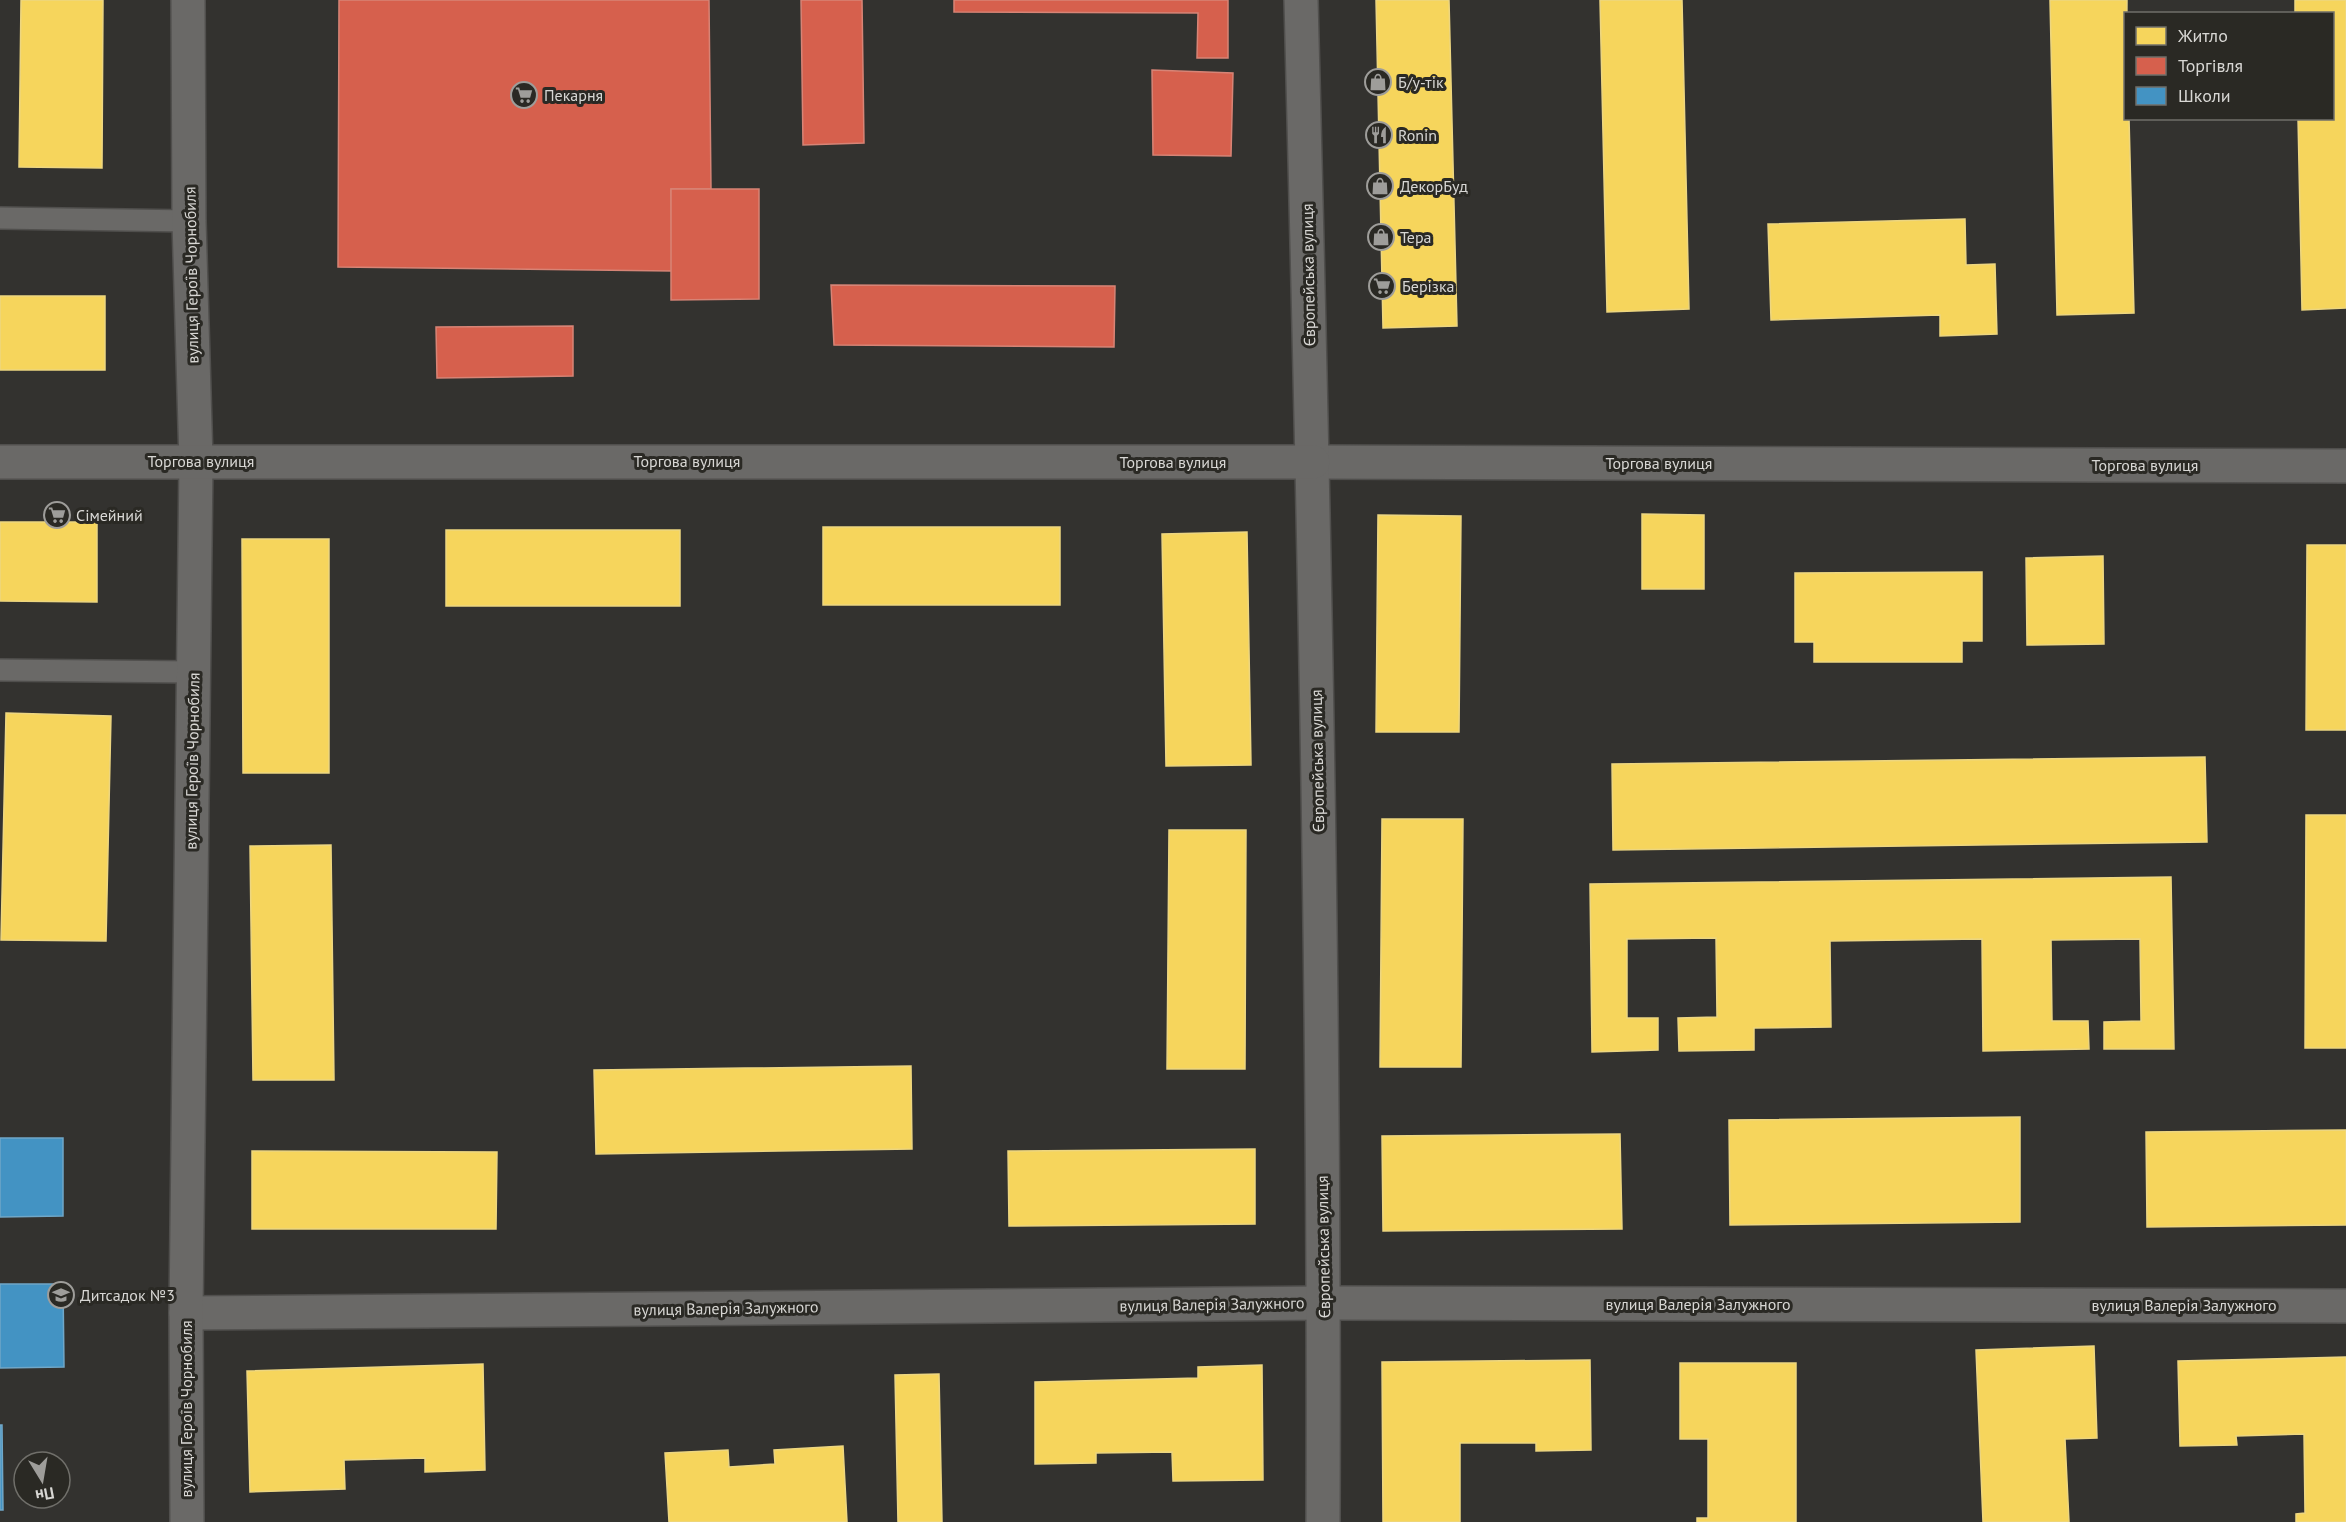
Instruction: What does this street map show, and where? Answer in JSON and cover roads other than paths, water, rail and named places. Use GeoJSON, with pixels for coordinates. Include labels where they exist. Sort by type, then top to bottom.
{"type":"FeatureCollection","features":[{"type":"Feature","properties":{"kind":"street","name":"вулиця Героїв Чорнобиля"},"geometry":{"type":"LineString","coordinates":[[187,1522],[186,1313],[196,461],[189,220],[188,0]]}},
{"type":"Feature","properties":{"kind":"street","name":"Європейська вулиця"},"geometry":{"type":"LineString","coordinates":[[1301,0],[1313,462],[1324,1303],[1323,1522]]}},
{"type":"Feature","properties":{"kind":"street","name":"Торгова вулиця"},"geometry":{"type":"LineString","coordinates":[[0,462],[1313,462],[2346,466]]}},
{"type":"Feature","properties":{"kind":"street","name":"вулиця Валерія Залужного"},"geometry":{"type":"LineString","coordinates":[[186,1313],[1324,1303],[2346,1306]]}},
{"type":"Feature","properties":{"kind":"lane"},"geometry":{"type":"LineString","coordinates":[[0,218],[189,220]]}},
{"type":"Feature","properties":{"kind":"lane"},"geometry":{"type":"LineString","coordinates":[[0,670],[193,672]]}},
{"type":"Feature","properties":{"kind":"place","name":"Б/у-тік"},"geometry":{"type":"Point","coordinates":[1378,82]}},
{"type":"Feature","properties":{"kind":"place","name":"Пекарня"},"geometry":{"type":"Point","coordinates":[524,95]}},
{"type":"Feature","properties":{"kind":"place","name":"Ronin"},"geometry":{"type":"Point","coordinates":[1379,135]}},
{"type":"Feature","properties":{"kind":"place","name":"ДекорБуд"},"geometry":{"type":"Point","coordinates":[1380,186]}},
{"type":"Feature","properties":{"kind":"place","name":"Тера"},"geometry":{"type":"Point","coordinates":[1381,237]}},
{"type":"Feature","properties":{"kind":"place","name":"Берізка"},"geometry":{"type":"Point","coordinates":[1382,286]}},
{"type":"Feature","properties":{"kind":"place","name":"Сімейний"},"geometry":{"type":"Point","coordinates":[57,515]}},
{"type":"Feature","properties":{"kind":"place","name":"Дитсадок №3"},"geometry":{"type":"Point","coordinates":[61,1295]}}]}
